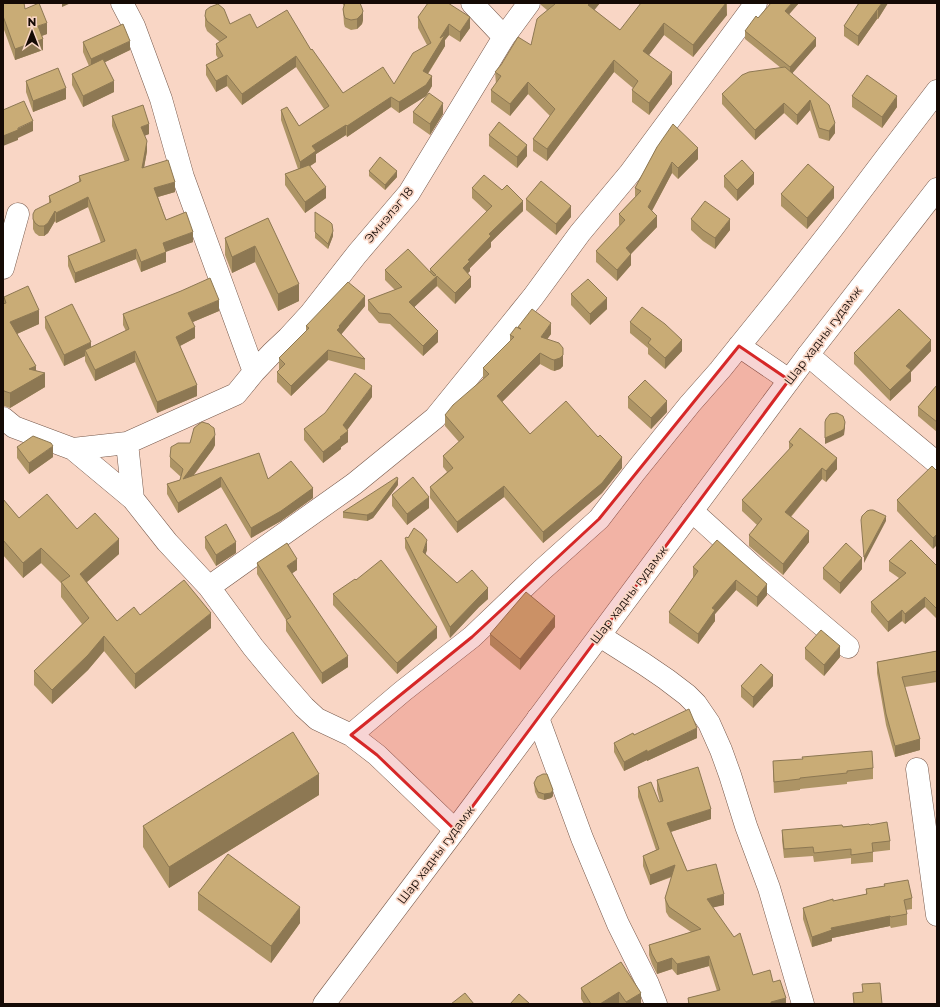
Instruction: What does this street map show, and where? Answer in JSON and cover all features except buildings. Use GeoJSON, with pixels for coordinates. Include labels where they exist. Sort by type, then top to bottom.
{"type":"FeatureCollection","features":[{"type":"Feature","properties":{"kind":"street"},"geometry":{"type":"LineString","coordinates":[[122,3],[134,26],[161,99],[183,177],[254,372]]}},
{"type":"Feature","properties":{"kind":"street"},"geometry":{"type":"LineString","coordinates":[[472,3],[504,37]]}},
{"type":"Feature","properties":{"kind":"street","name":"Эмнэлэг 18"},"geometry":{"type":"LineString","coordinates":[[73,449],[127,443],[236,394],[272,352],[288,338],[310,314],[357,254],[409,193],[504,37],[529,3]]}},
{"type":"Feature","properties":{"kind":"street"},"geometry":{"type":"LineString","coordinates":[[209,588],[354,484],[435,418],[534,297],[580,233],[630,173],[756,3]]}},
{"type":"Feature","properties":{"kind":"street"},"geometry":{"type":"LineString","coordinates":[[351,735],[403,691],[472,637],[542,570],[599,520],[635,472],[739,346],[832,229],[937,91]]}},
{"type":"Feature","properties":{"kind":"street","name":"Шар хадны гудамж"},"geometry":{"type":"LineString","coordinates":[[324,1004],[600,636],[808,355],[937,189]]}},
{"type":"Feature","properties":{"kind":"street"},"geometry":{"type":"LineString","coordinates":[[3,268],[18,214]]}},
{"type":"Feature","properties":{"kind":"street"},"geometry":{"type":"LineString","coordinates":[[739,346],[790,380]]}},
{"type":"Feature","properties":{"kind":"street"},"geometry":{"type":"LineString","coordinates":[[808,355],[937,463]]}},
{"type":"Feature","properties":{"kind":"street"},"geometry":{"type":"LineString","coordinates":[[3,418],[14,427],[73,449],[132,499],[167,542],[209,588],[253,647],[304,708],[317,719],[351,735],[377,755],[455,830]]}},
{"type":"Feature","properties":{"kind":"street"},"geometry":{"type":"LineString","coordinates":[[127,443],[132,499]]}},
{"type":"Feature","properties":{"kind":"street"},"geometry":{"type":"LineString","coordinates":[[692,511],[757,570],[848,647]]}},
{"type":"Feature","properties":{"kind":"street"},"geometry":{"type":"LineString","coordinates":[[600,636],[655,671],[687,695],[696,704],[709,723],[719,745],[746,826],[769,888],[802,1004]]}},
{"type":"Feature","properties":{"kind":"street"},"geometry":{"type":"LineString","coordinates":[[538,718],[582,838],[618,924],[648,984],[656,1004]]}},
{"type":"Feature","properties":{"kind":"street"},"geometry":{"type":"LineString","coordinates":[[917,769],[930,817],[937,915]]}},
{"type":"Feature","properties":{"kind":"highlighted area"},"geometry":{"type":"Polygon","coordinates":[[[739,346],[789,380],[455,830],[377,755],[351,735],[472,637],[599,519],[739,346]]]}}]}
